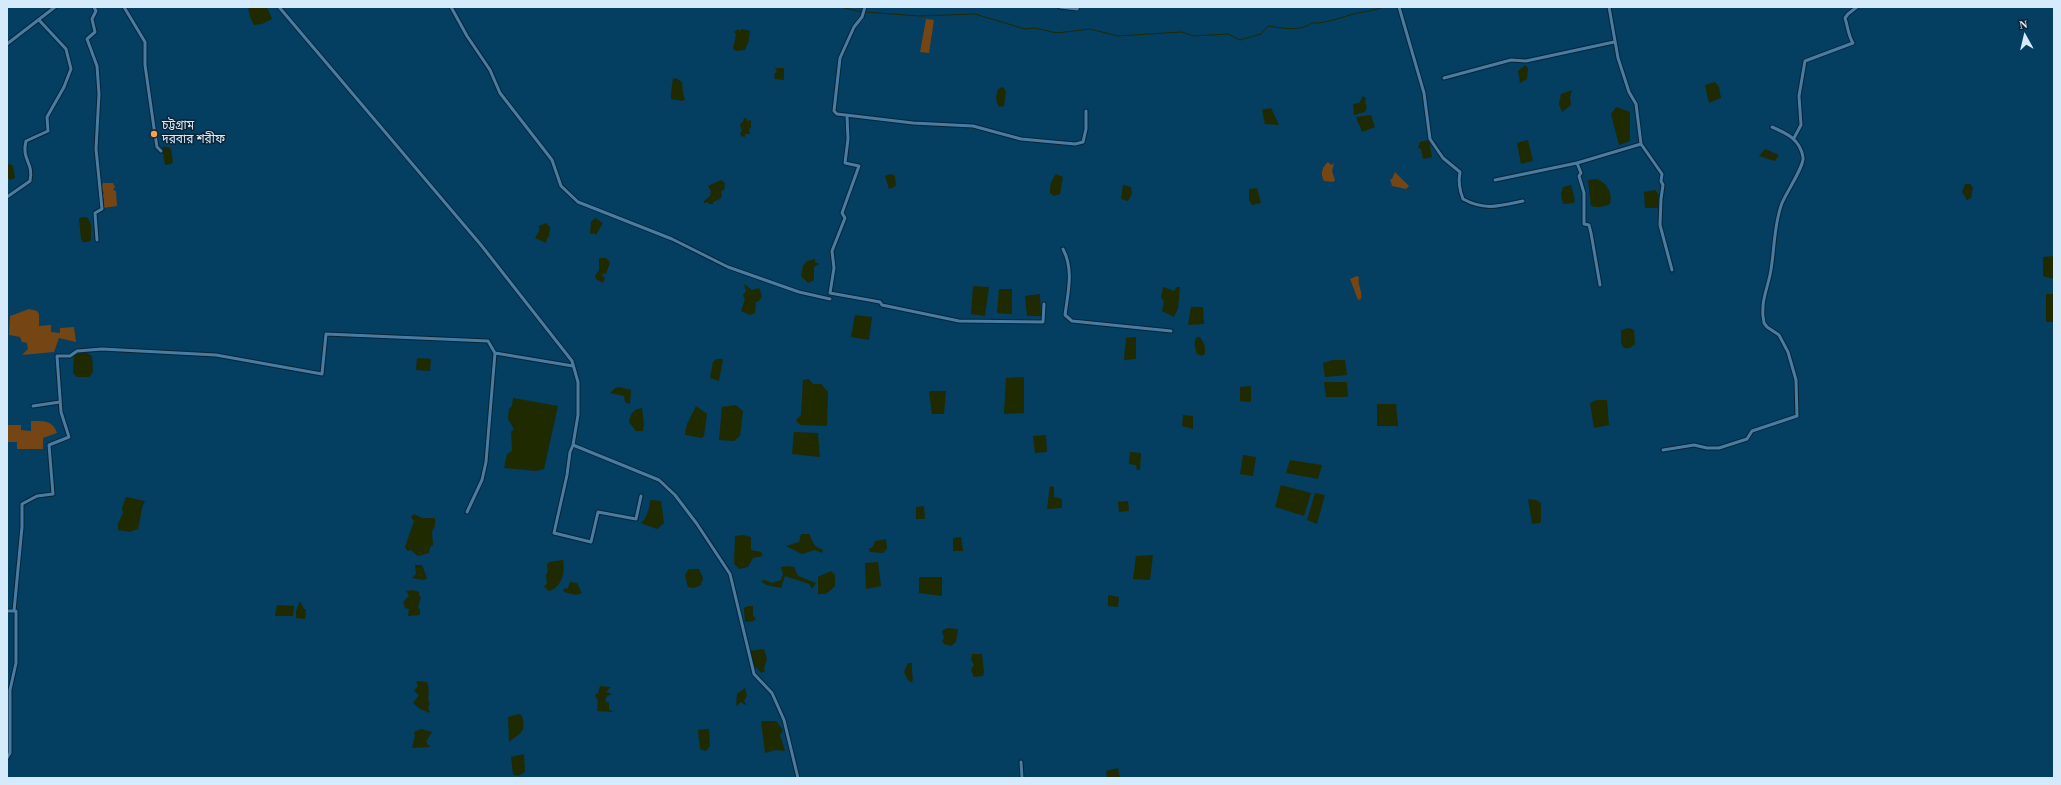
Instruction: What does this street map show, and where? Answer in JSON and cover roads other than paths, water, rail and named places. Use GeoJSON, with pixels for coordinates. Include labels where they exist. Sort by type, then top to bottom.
{"type":"FeatureCollection","features":[{"type":"Feature","properties":{"kind":"street"},"geometry":{"type":"LineString","coordinates":[[7,44],[55,7]]}},
{"type":"Feature","properties":{"kind":"street"},"geometry":{"type":"LineString","coordinates":[[94,7],[96,11],[92,19],[95,32],[87,39],[98,66],[99,86],[96,149],[102,208],[95,213],[97,240]]}},
{"type":"Feature","properties":{"kind":"street"},"geometry":{"type":"LineString","coordinates":[[124,7],[145,42],[145,65],[154,128],[157,147],[161,150]]}},
{"type":"Feature","properties":{"kind":"street"},"geometry":{"type":"LineString","coordinates":[[279,7],[481,245],[572,361],[578,382],[578,415],[554,533],[591,542],[598,512],[636,519],[641,496]]}},
{"type":"Feature","properties":{"kind":"street"},"geometry":{"type":"LineString","coordinates":[[451,7],[467,36],[490,70],[500,93],[552,160],[561,186],[578,202],[672,239],[728,267],[799,292],[830,299]]}},
{"type":"Feature","properties":{"kind":"street"},"geometry":{"type":"LineString","coordinates":[[865,7],[862,17],[854,27],[840,58],[834,110],[837,114],[913,123],[973,126],[1021,139],[1075,144],[1083,142],[1086,128],[1086,111]]}},
{"type":"Feature","properties":{"kind":"street"},"geometry":{"type":"LineString","coordinates":[[1060,7],[1077,9],[1078,7]]}},
{"type":"Feature","properties":{"kind":"street"},"geometry":{"type":"LineString","coordinates":[[1400,7],[1424,93],[1430,139],[1443,158],[1460,172],[1458,181],[1463,199],[1494,208],[1523,202]]}},
{"type":"Feature","properties":{"kind":"street"},"geometry":{"type":"LineString","coordinates":[[1609,7],[1614,42],[1629,92],[1636,104],[1641,144],[1662,174],[1661,180],[1663,185],[1660,199],[1660,225],[1672,270]]}},
{"type":"Feature","properties":{"kind":"street"},"geometry":{"type":"LineString","coordinates":[[1794,138],[1801,125],[1798,96],[1805,61],[1853,43],[1848,34],[1848,27],[1845,18],[1857,7]]}},
{"type":"Feature","properties":{"kind":"street"},"geometry":{"type":"LineString","coordinates":[[7,197],[30,181],[32,172],[24,154],[26,141],[48,131],[47,117],[64,87],[71,69],[66,49],[39,20]]}},
{"type":"Feature","properties":{"kind":"street"},"geometry":{"type":"LineString","coordinates":[[1444,78],[1511,60],[1526,61],[1614,42]]}},
{"type":"Feature","properties":{"kind":"street"},"geometry":{"type":"LineString","coordinates":[[847,116],[848,139],[845,163],[859,166],[842,213],[846,218],[832,251],[834,268],[830,293],[880,302],[882,306],[959,321],[1043,322],[1044,304]]}},
{"type":"Feature","properties":{"kind":"street"},"geometry":{"type":"LineString","coordinates":[[1663,450],[1694,445],[1707,448],[1719,448],[1747,439],[1752,431],[1797,416],[1796,380],[1788,352],[1779,335],[1767,327],[1764,323],[1762,308],[1770,275],[1778,215],[1791,184],[1803,162],[1803,156],[1794,138],[1772,127]]}},
{"type":"Feature","properties":{"kind":"street"},"geometry":{"type":"LineString","coordinates":[[1495,180],[1577,163],[1641,144]]}},
{"type":"Feature","properties":{"kind":"street"},"geometry":{"type":"LineString","coordinates":[[1577,163],[1581,172],[1579,176],[1584,193],[1584,224],[1589,225],[1600,285]]}},
{"type":"Feature","properties":{"kind":"street"},"geometry":{"type":"LineString","coordinates":[[1063,249],[1069,259],[1070,273],[1065,315],[1072,321],[1171,331]]}},
{"type":"Feature","properties":{"kind":"street"},"geometry":{"type":"LineString","coordinates":[[7,758],[10,752],[10,690],[16,663],[16,611],[14,611],[22,504],[37,496],[53,494],[49,445],[69,437],[60,412],[57,356],[70,356],[77,351],[132,349],[216,354],[322,374],[326,334],[488,341],[495,353],[486,462],[482,480],[467,512]]}},
{"type":"Feature","properties":{"kind":"street"},"geometry":{"type":"LineString","coordinates":[[495,353],[573,366]]}},
{"type":"Feature","properties":{"kind":"street"},"geometry":{"type":"LineString","coordinates":[[33,406],[60,402]]}},
{"type":"Feature","properties":{"kind":"street"},"geometry":{"type":"LineString","coordinates":[[573,445],[658,480],[675,495],[697,524],[730,574],[754,674],[772,693],[784,720],[798,778]]}},
{"type":"Feature","properties":{"kind":"street"},"geometry":{"type":"LineString","coordinates":[[7,611],[14,611]]}},
{"type":"Feature","properties":{"kind":"street"},"geometry":{"type":"LineString","coordinates":[[1021,762],[1022,778]]}},
{"type":"Feature","properties":{"kind":"waterway"},"geometry":{"type":"LineString","coordinates":[[841,7],[861,12]]}},
{"type":"Feature","properties":{"kind":"waterway"},"geometry":{"type":"LineString","coordinates":[[865,12],[920,16],[975,14],[1025,29],[1035,28],[1057,33],[1090,29],[1118,36],[1181,32],[1194,36],[1228,34],[1240,40],[1261,34],[1268,26],[1291,29],[1302,28],[1312,23],[1329,21],[1383,7]]}},
{"type":"Feature","properties":{"kind":"place","name":"চট্টগ্রাম দরবার শরীফ"},"geometry":{"type":"Point","coordinates":[154,134]}}]}
